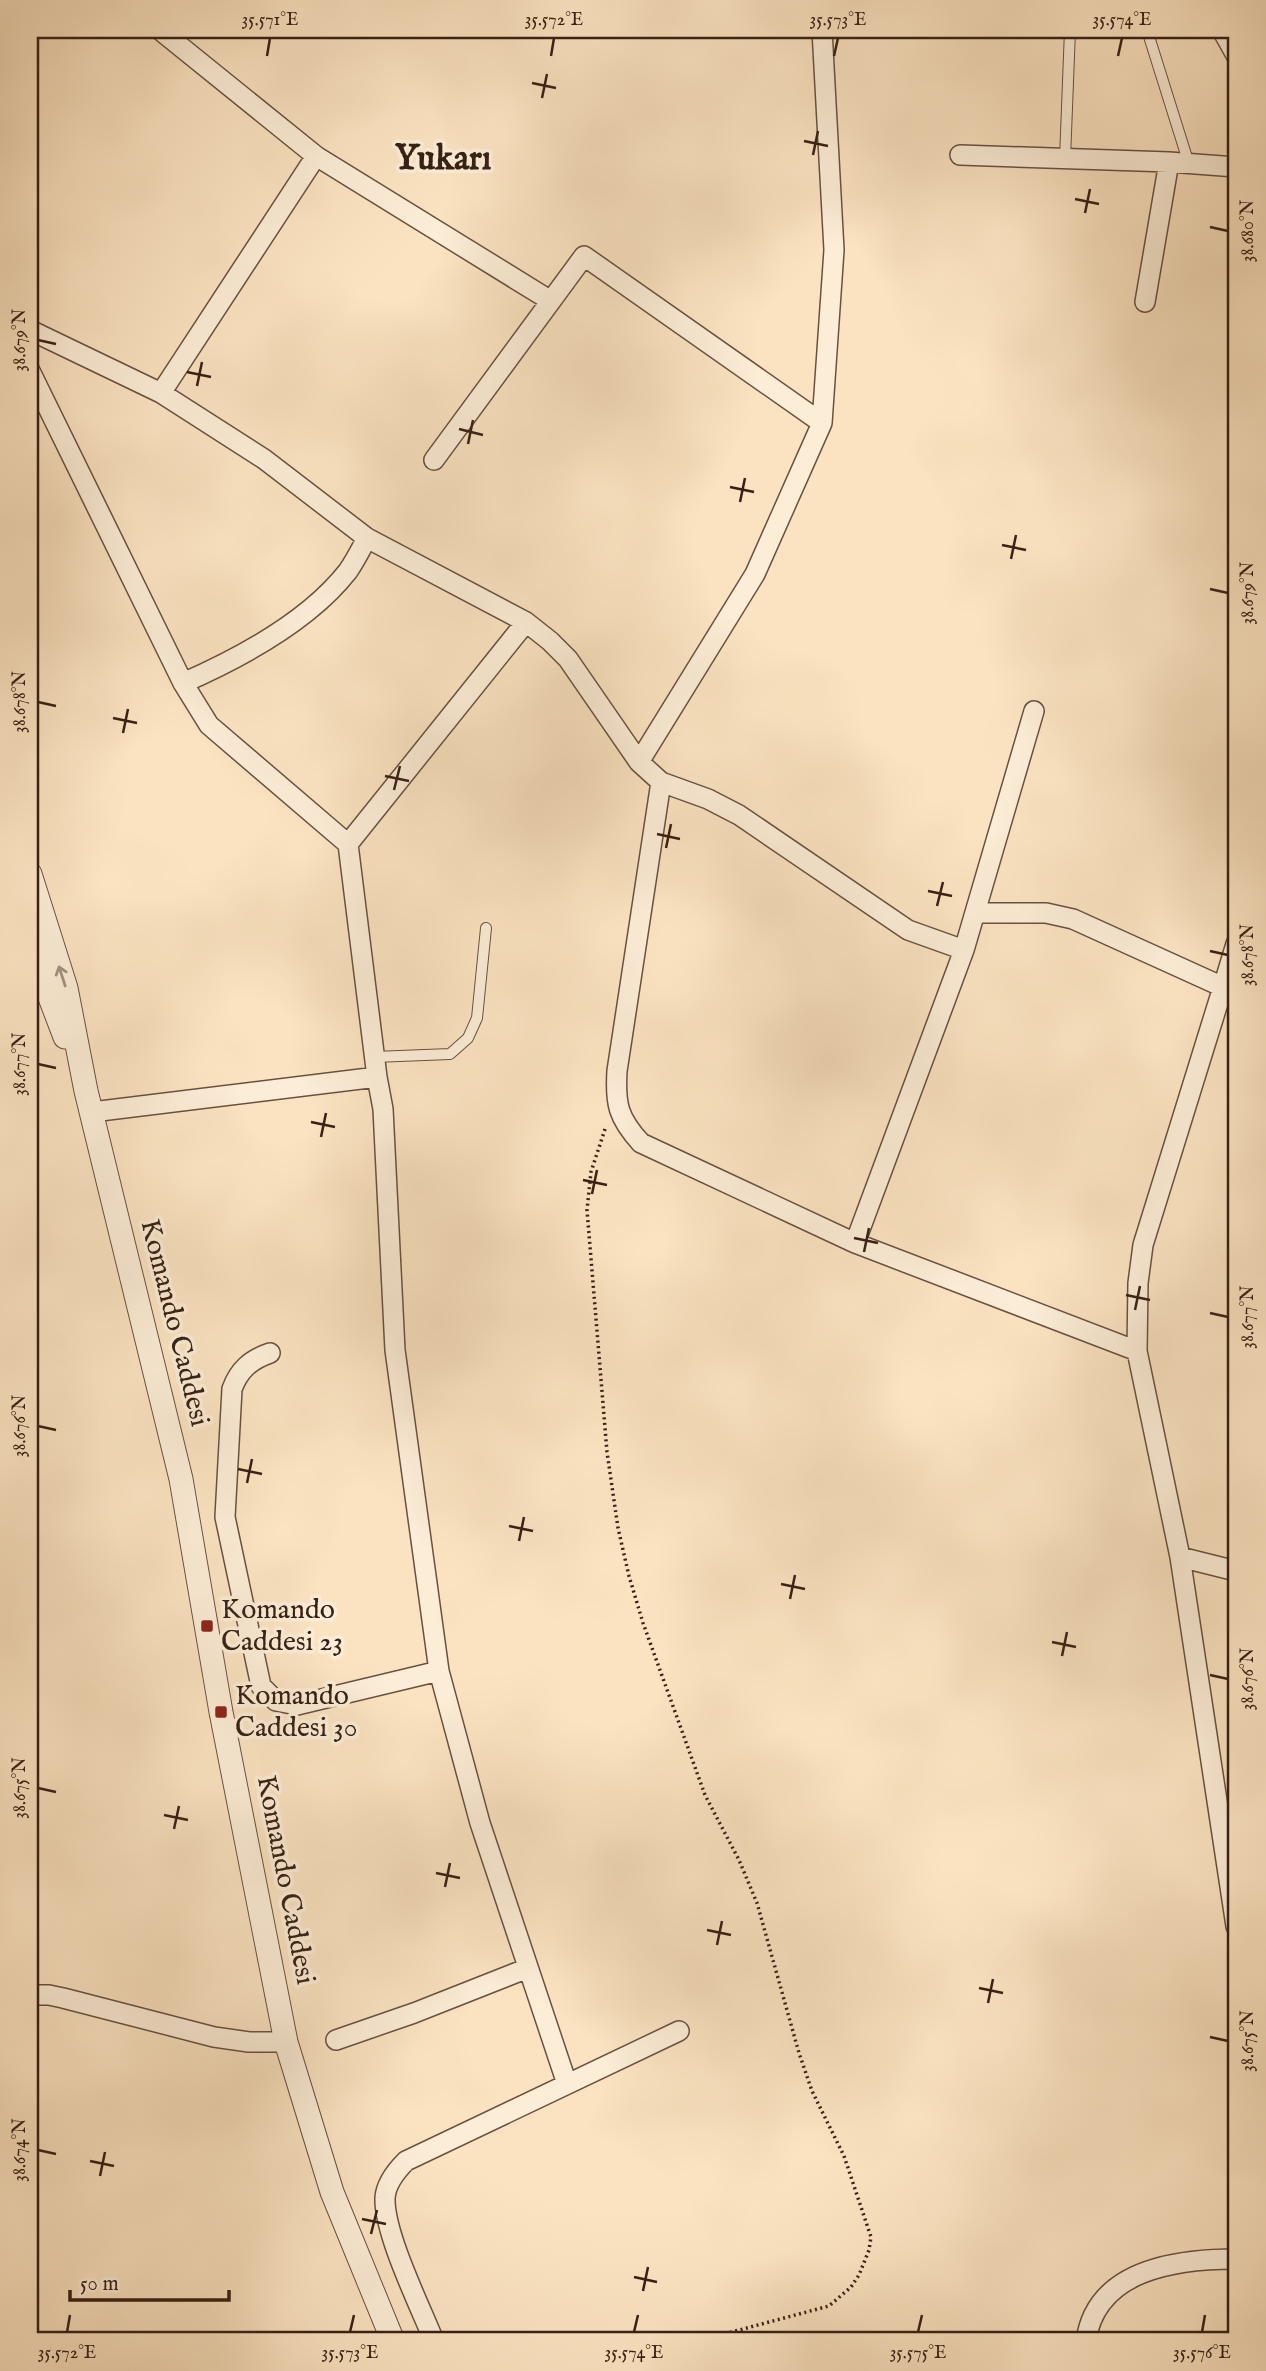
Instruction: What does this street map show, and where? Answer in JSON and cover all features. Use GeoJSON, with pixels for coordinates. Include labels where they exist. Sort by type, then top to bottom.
{"type":"FeatureCollection","features":[{"type":"Feature","properties":{"kind":"street"},"geometry":{"type":"LineString","coordinates":[[639,762],[755,574],[822,423],[834,250],[822,30]]}},
{"type":"Feature","properties":{"kind":"street"},"geometry":{"type":"LineString","coordinates":[[1222,30],[1236,55]]}},
{"type":"Feature","properties":{"kind":"street"},"geometry":{"type":"LineString","coordinates":[[171,33],[316,156],[551,301]]}},
{"type":"Feature","properties":{"kind":"street"},"geometry":{"type":"LineString","coordinates":[[960,155],[1236,167]]}},
{"type":"Feature","properties":{"kind":"street"},"geometry":{"type":"LineString","coordinates":[[161,393],[316,156]]}},
{"type":"Feature","properties":{"kind":"street"},"geometry":{"type":"LineString","coordinates":[[1145,303],[1179,163]]}},
{"type":"Feature","properties":{"kind":"street"},"geometry":{"type":"LineString","coordinates":[[434,460],[584,256],[822,423]]}},
{"type":"Feature","properties":{"kind":"street"},"geometry":{"type":"LineString","coordinates":[[567,2084],[480,1823],[439,1671],[396,1350],[383,1109],[374,1057],[348,844],[209,725],[183,683],[30,370],[36,333],[161,393],[264,459],[368,538],[526,622],[568,659],[639,762],[661,782],[708,799],[739,815],[908,930],[964,950]]}},
{"type":"Feature","properties":{"kind":"street"},"geometry":{"type":"LineString","coordinates":[[183,683],[245,653],[300,615],[347,571],[368,538]]}},
{"type":"Feature","properties":{"kind":"street"},"geometry":{"type":"LineString","coordinates":[[348,844],[526,622]]}},
{"type":"Feature","properties":{"kind":"street"},"geometry":{"type":"LineString","coordinates":[[855,1243],[964,950],[1034,711]]}},
{"type":"Feature","properties":{"kind":"street"},"geometry":{"type":"LineString","coordinates":[[661,782],[617,1071],[615,1094],[618,1111],[626,1127],[641,1143],[650,1148],[855,1243],[1137,1351]]}},
{"type":"Feature","properties":{"kind":"street"},"geometry":{"type":"LineString","coordinates":[[30,874],[66,988],[89,1102]]}},
{"type":"Feature","properties":{"kind":"street"},"geometry":{"type":"LineString","coordinates":[[975,913],[1032,913],[1073,919],[1229,993]]}},
{"type":"Feature","properties":{"kind":"street"},"geometry":{"type":"LineString","coordinates":[[1236,944],[1229,993],[1143,1245],[1138,1283],[1137,1351],[1181,1557],[1236,1926]]}},
{"type":"Feature","properties":{"kind":"street"},"geometry":{"type":"LineString","coordinates":[[30,945],[89,1102]]}},
{"type":"Feature","properties":{"kind":"street"},"geometry":{"type":"LineString","coordinates":[[89,1102],[377,1077]]}},
{"type":"Feature","properties":{"kind":"street","name":"Komando Caddesi"},"geometry":{"type":"LineString","coordinates":[[89,1102],[181,1479],[224,1725],[286,2042],[332,2192],[393,2341]]}},
{"type":"Feature","properties":{"kind":"street"},"geometry":{"type":"LineString","coordinates":[[270,1353],[257,1357],[246,1366],[237,1376],[232,1389],[225,1517],[261,1686],[276,1701],[298,1705],[439,1671]]}},
{"type":"Feature","properties":{"kind":"street"},"geometry":{"type":"LineString","coordinates":[[1181,1557],[1236,1571]]}},
{"type":"Feature","properties":{"kind":"street"},"geometry":{"type":"LineString","coordinates":[[336,2040],[414,2013],[528,1968]]}},
{"type":"Feature","properties":{"kind":"street"},"geometry":{"type":"LineString","coordinates":[[30,1996],[49,1995],[63,1998],[232,2040],[286,2042]]}},
{"type":"Feature","properties":{"kind":"street"},"geometry":{"type":"LineString","coordinates":[[434,2341],[390,2228],[385,2196],[393,2176],[406,2161],[679,2031]]}},
{"type":"Feature","properties":{"kind":"street"},"geometry":{"type":"LineString","coordinates":[[1086,2341],[1099,2306],[1108,2294],[1134,2275],[1149,2269],[1200,2261],[1236,2259]]}},
{"type":"Feature","properties":{"kind":"lane"},"geometry":{"type":"LineString","coordinates":[[1065,159],[1070,30]]}},
{"type":"Feature","properties":{"kind":"lane"},"geometry":{"type":"LineString","coordinates":[[1147,30],[1179,163]]}},
{"type":"Feature","properties":{"kind":"lane"},"geometry":{"type":"LineString","coordinates":[[374,1057],[450,1054],[468,1038],[477,1018],[486,928]]}},
{"type":"Feature","properties":{"kind":"path"},"geometry":{"type":"LineString","coordinates":[[618,1111],[608,1121],[595,1157],[587,1210],[607,1452],[626,1564],[643,1623],[705,1795],[739,1860],[757,1903],[799,2053],[812,2091],[844,2156],[871,2237],[859,2275],[829,2306],[698,2341]]}},
{"type":"Feature","properties":{"kind":"place","name":"Komando Caddesi 23"},"geometry":{"type":"Point","coordinates":[207,1626]}},
{"type":"Feature","properties":{"kind":"place","name":"Komando Caddesi 30"},"geometry":{"type":"Point","coordinates":[221,1712]}},
{"type":"Feature","properties":{"kind":"district","name":"Yukarı"},"geometry":{"type":"Point","coordinates":[443,159]}}]}
